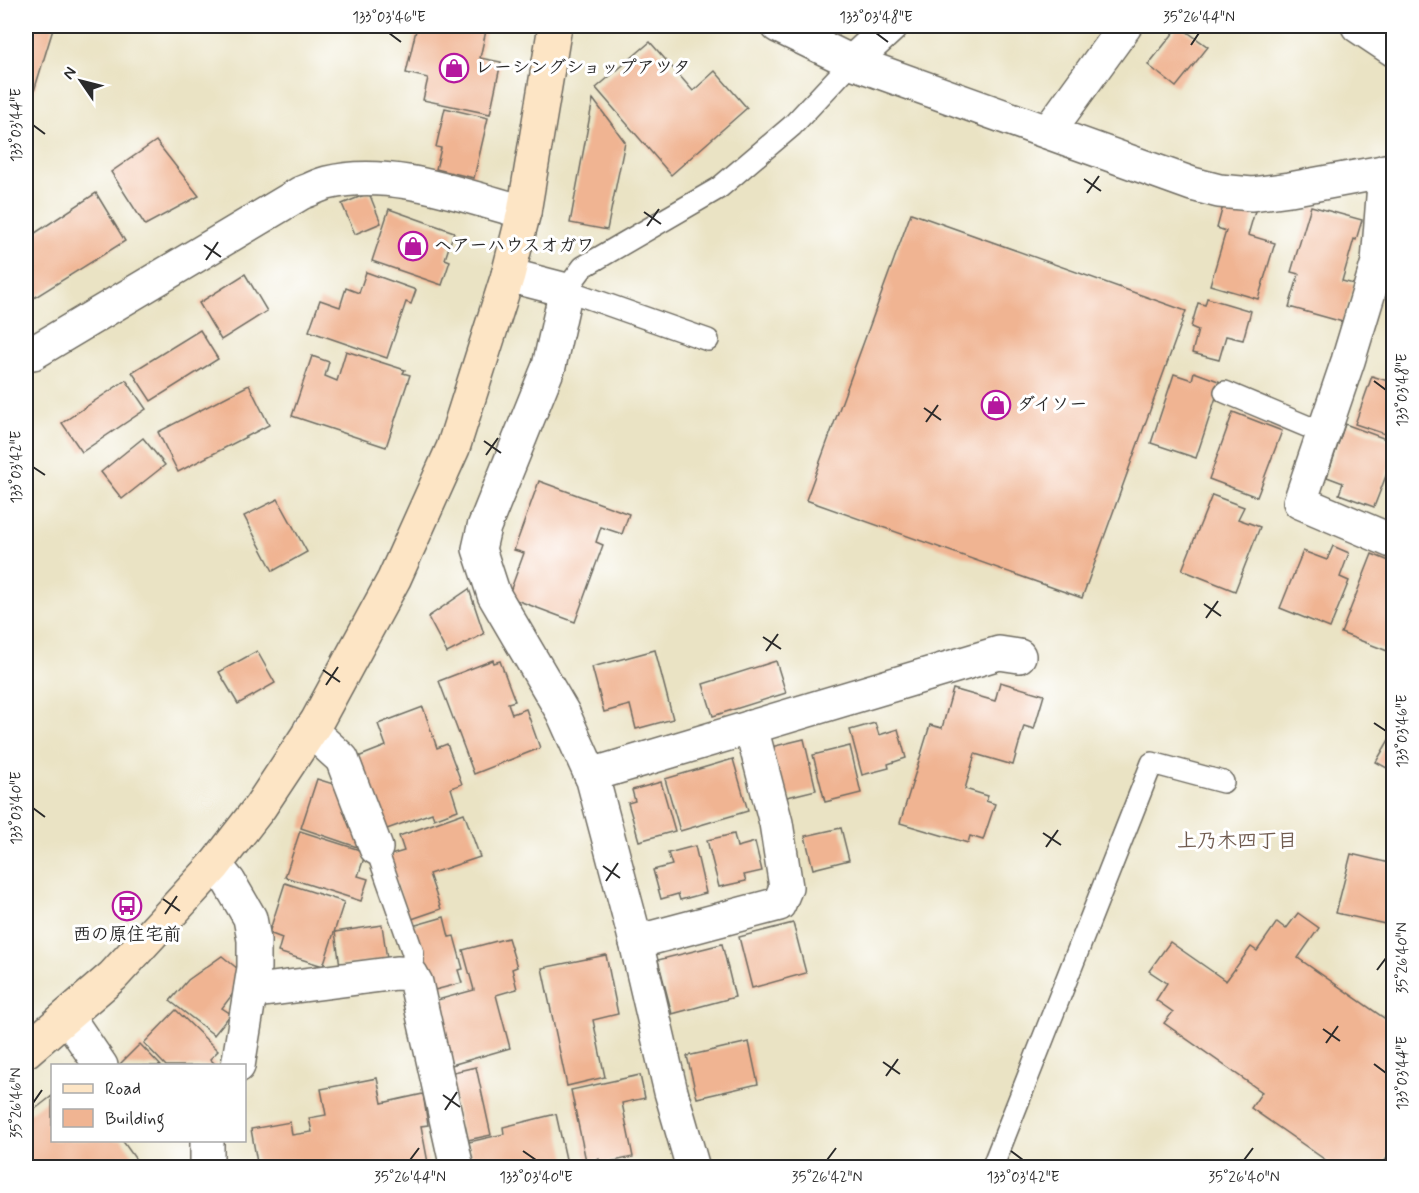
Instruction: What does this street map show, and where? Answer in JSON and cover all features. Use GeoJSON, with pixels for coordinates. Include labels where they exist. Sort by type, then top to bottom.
{"type":"FeatureCollection","features":[{"type":"Feature","properties":{"kind":"street"},"geometry":{"type":"LineString","coordinates":[[26,1051],[113,976],[215,865],[260,807],[310,730],[394,579],[453,448],[508,275],[524,212],[555,26]]}},
{"type":"Feature","properties":{"kind":"street"},"geometry":{"type":"LineString","coordinates":[[778,26],[852,62],[1192,184],[1219,191],[1252,194],[1389,171],[1378,262],[1300,502],[1394,542]]}},
{"type":"Feature","properties":{"kind":"street"},"geometry":{"type":"LineString","coordinates":[[852,62],[891,26]]}},
{"type":"Feature","properties":{"kind":"street"},"geometry":{"type":"LineString","coordinates":[[1048,132],[1125,26]]}},
{"type":"Feature","properties":{"kind":"street"},"geometry":{"type":"LineString","coordinates":[[1358,26],[1394,50]]}},
{"type":"Feature","properties":{"kind":"street"},"geometry":{"type":"LineString","coordinates":[[26,354],[33,353],[301,193],[326,183],[372,178],[403,181],[524,212]]}},
{"type":"Feature","properties":{"kind":"street"},"geometry":{"type":"LineString","coordinates":[[508,275],[566,290],[549,366],[484,526],[479,549],[494,595],[563,713],[591,775],[636,942],[671,1092],[693,1167]]}},
{"type":"Feature","properties":{"kind":"street"},"geometry":{"type":"LineString","coordinates":[[591,775],[999,653],[1019,656]]}},
{"type":"Feature","properties":{"kind":"street"},"geometry":{"type":"LineString","coordinates":[[636,942],[779,904],[786,887],[776,823],[751,727]]}},
{"type":"Feature","properties":{"kind":"street"},"geometry":{"type":"LineString","coordinates":[[310,730],[342,759],[376,848]]}},
{"type":"Feature","properties":{"kind":"street"},"geometry":{"type":"LineString","coordinates":[[215,865],[229,882],[250,918],[254,959],[238,1064]]}},
{"type":"Feature","properties":{"kind":"street"},"geometry":{"type":"LineString","coordinates":[[251,989],[264,990],[397,973],[411,974],[416,983],[457,1167]]}},
{"type":"Feature","properties":{"kind":"street"},"geometry":{"type":"LineString","coordinates":[[67,1016],[100,1064]]}},
{"type":"Feature","properties":{"kind":"street"},"geometry":{"type":"LineString","coordinates":[[207,1142],[207,1167]]}},
{"type":"Feature","properties":{"kind":"lane"},"geometry":{"type":"LineString","coordinates":[[708,340],[566,290],[583,267],[719,188],[792,126],[852,62]]}},
{"type":"Feature","properties":{"kind":"lane"},"geometry":{"type":"LineString","coordinates":[[1225,392],[1323,433]]}},
{"type":"Feature","properties":{"kind":"lane"},"geometry":{"type":"LineString","coordinates":[[992,1167],[1152,764],[1223,782]]}},
{"type":"Feature","properties":{"kind":"lane"},"geometry":{"type":"LineString","coordinates":[[376,848],[413,952],[411,974]]}},
{"type":"Feature","properties":{"kind":"building"},"geometry":{"type":"Polygon","coordinates":[[[26,26],[54,26],[26,117],[26,26]]]}},
{"type":"Feature","properties":{"kind":"building","name":"レーシングショップアツタ"},"geometry":{"type":"Polygon","coordinates":[[[417,26],[487,26],[480,58],[501,62],[490,114],[423,100],[428,78],[406,73],[417,26]]]}},
{"type":"Feature","properties":{"kind":"building"},"geometry":{"type":"Polygon","coordinates":[[[1179,26],[1208,47],[1176,87],[1148,65],[1179,26]]]}},
{"type":"Feature","properties":{"kind":"building"},"geometry":{"type":"Polygon","coordinates":[[[650,42],[693,91],[715,71],[747,108],[671,175],[596,88],[650,42]]]}},
{"type":"Feature","properties":{"kind":"building"},"geometry":{"type":"Polygon","coordinates":[[[593,99],[625,142],[607,230],[570,223],[593,99]]]}},
{"type":"Feature","properties":{"kind":"building"},"geometry":{"type":"Polygon","coordinates":[[[445,108],[488,118],[474,178],[436,169],[441,148],[436,147],[445,108]]]}},
{"type":"Feature","properties":{"kind":"building"},"geometry":{"type":"Polygon","coordinates":[[[156,141],[199,196],[145,225],[111,172],[156,141]]]}},
{"type":"Feature","properties":{"kind":"building"},"geometry":{"type":"Polygon","coordinates":[[[96,193],[125,241],[26,303],[26,239],[96,193]]]}},
{"type":"Feature","properties":{"kind":"building"},"geometry":{"type":"Polygon","coordinates":[[[369,193],[381,223],[355,234],[342,204],[369,193]]]}},
{"type":"Feature","properties":{"kind":"building"},"geometry":{"type":"Polygon","coordinates":[[[1224,202],[1255,211],[1248,235],[1275,243],[1258,299],[1210,285],[1226,231],[1217,228],[1224,202]]]}},
{"type":"Feature","properties":{"kind":"building"},"geometry":{"type":"Polygon","coordinates":[[[1311,206],[1362,220],[1342,281],[1354,284],[1343,322],[1289,307],[1299,274],[1291,272],[1311,206]]]}},
{"type":"Feature","properties":{"kind":"building","name":"ヘアーハウスオガワ"},"geometry":{"type":"Polygon","coordinates":[[[389,209],[454,232],[445,259],[450,261],[442,285],[372,261],[389,209]]]}},
{"type":"Feature","properties":{"kind":"building","name":"ダイソー"},"geometry":{"type":"Polygon","coordinates":[[[911,213],[1186,311],[1082,598],[806,500],[911,213]]]}},
{"type":"Feature","properties":{"kind":"building"},"geometry":{"type":"Polygon","coordinates":[[[366,272],[416,290],[411,304],[406,302],[387,358],[309,331],[320,300],[340,307],[346,288],[359,293],[366,272]]]}},
{"type":"Feature","properties":{"kind":"building"},"geometry":{"type":"Polygon","coordinates":[[[245,274],[267,311],[221,340],[199,303],[245,274]]]}},
{"type":"Feature","properties":{"kind":"building"},"geometry":{"type":"Polygon","coordinates":[[[1207,298],[1251,311],[1243,340],[1226,336],[1219,360],[1192,353],[1198,330],[1191,327],[1198,303],[1205,305],[1207,298]]]}},
{"type":"Feature","properties":{"kind":"building"},"geometry":{"type":"Polygon","coordinates":[[[200,330],[218,359],[151,401],[132,372],[200,330]]]}},
{"type":"Feature","properties":{"kind":"building"},"geometry":{"type":"Polygon","coordinates":[[[346,351],[405,370],[403,373],[410,375],[386,447],[292,416],[312,356],[329,362],[325,376],[337,381],[346,351]]]}},
{"type":"Feature","properties":{"kind":"building"},"geometry":{"type":"Polygon","coordinates":[[[1194,372],[1221,382],[1196,458],[1151,443],[1174,374],[1192,380],[1194,372]]]}},
{"type":"Feature","properties":{"kind":"building"},"geometry":{"type":"Polygon","coordinates":[[[1372,376],[1394,383],[1394,437],[1355,424],[1372,376]]]}},
{"type":"Feature","properties":{"kind":"building"},"geometry":{"type":"Polygon","coordinates":[[[126,380],[146,409],[82,452],[62,423],[126,380]]]}},
{"type":"Feature","properties":{"kind":"building"},"geometry":{"type":"Polygon","coordinates":[[[249,385],[269,425],[178,472],[158,432],[249,385]]]}},
{"type":"Feature","properties":{"kind":"building"},"geometry":{"type":"Polygon","coordinates":[[[1233,412],[1282,431],[1257,497],[1209,479],[1233,412]]]}},
{"type":"Feature","properties":{"kind":"building"},"geometry":{"type":"Polygon","coordinates":[[[1345,424],[1394,442],[1394,455],[1374,507],[1339,494],[1343,483],[1327,477],[1345,424]]]}},
{"type":"Feature","properties":{"kind":"building"},"geometry":{"type":"Polygon","coordinates":[[[143,438],[165,465],[122,499],[101,472],[143,438]]]}},
{"type":"Feature","properties":{"kind":"building"},"geometry":{"type":"Polygon","coordinates":[[[539,481],[629,514],[622,534],[601,527],[596,542],[603,545],[575,622],[508,597],[524,553],[514,550],[539,481]]]}},
{"type":"Feature","properties":{"kind":"building"},"geometry":{"type":"Polygon","coordinates":[[[1212,495],[1244,507],[1238,519],[1260,527],[1235,591],[1182,570],[1212,495]]]}},
{"type":"Feature","properties":{"kind":"building"},"geometry":{"type":"Polygon","coordinates":[[[278,499],[307,552],[273,571],[244,516],[278,499]]]}},
{"type":"Feature","properties":{"kind":"building"},"geometry":{"type":"Polygon","coordinates":[[[1333,546],[1349,553],[1340,577],[1349,581],[1330,628],[1280,608],[1303,551],[1327,560],[1333,546]]]}},
{"type":"Feature","properties":{"kind":"building"},"geometry":{"type":"Polygon","coordinates":[[[1372,554],[1394,563],[1394,643],[1390,652],[1341,633],[1372,554]]]}},
{"type":"Feature","properties":{"kind":"building"},"geometry":{"type":"Polygon","coordinates":[[[469,589],[484,634],[447,653],[428,617],[469,589]]]}},
{"type":"Feature","properties":{"kind":"building"},"geometry":{"type":"Polygon","coordinates":[[[655,650],[673,719],[636,729],[630,705],[604,712],[592,667],[655,650]]]}},
{"type":"Feature","properties":{"kind":"building"},"geometry":{"type":"Polygon","coordinates":[[[257,651],[275,683],[238,704],[219,672],[257,651]]]}},
{"type":"Feature","properties":{"kind":"building"},"geometry":{"type":"Polygon","coordinates":[[[493,660],[494,663],[500,661],[515,701],[508,703],[512,714],[526,709],[540,748],[474,774],[439,681],[493,660]]]}},
{"type":"Feature","properties":{"kind":"building"},"geometry":{"type":"Polygon","coordinates":[[[776,661],[786,693],[713,716],[703,684],[776,661]]]}},
{"type":"Feature","properties":{"kind":"building"},"geometry":{"type":"Polygon","coordinates":[[[1000,682],[1044,695],[1034,729],[1024,726],[1013,765],[975,754],[965,789],[988,796],[986,801],[995,804],[983,840],[970,836],[968,843],[900,823],[930,725],[942,728],[953,689],[995,701],[1000,682]]]}},
{"type":"Feature","properties":{"kind":"building"},"geometry":{"type":"Polygon","coordinates":[[[423,707],[437,748],[447,744],[462,784],[451,788],[458,810],[434,819],[432,813],[384,830],[358,757],[386,746],[378,724],[423,707]]]}},
{"type":"Feature","properties":{"kind":"building"},"geometry":{"type":"Polygon","coordinates":[[[875,723],[879,735],[898,729],[906,758],[888,764],[889,768],[862,775],[850,730],[875,723]]]}},
{"type":"Feature","properties":{"kind":"building"},"geometry":{"type":"Polygon","coordinates":[[[1394,731],[1394,772],[1376,762],[1394,731]]]}},
{"type":"Feature","properties":{"kind":"building"},"geometry":{"type":"Polygon","coordinates":[[[804,739],[816,790],[783,798],[771,747],[804,739]]]}},
{"type":"Feature","properties":{"kind":"building"},"geometry":{"type":"Polygon","coordinates":[[[850,746],[861,793],[825,802],[813,755],[850,746]]]}},
{"type":"Feature","properties":{"kind":"building"},"geometry":{"type":"Polygon","coordinates":[[[733,759],[748,811],[680,831],[665,779],[733,759]]]}},
{"type":"Feature","properties":{"kind":"building"},"geometry":{"type":"Polygon","coordinates":[[[317,779],[346,788],[369,851],[301,828],[317,779]]]}},
{"type":"Feature","properties":{"kind":"building"},"geometry":{"type":"Polygon","coordinates":[[[661,782],[675,831],[639,841],[628,803],[635,801],[632,790],[661,782]]]}},
{"type":"Feature","properties":{"kind":"building"},"geometry":{"type":"Polygon","coordinates":[[[464,813],[480,857],[429,874],[441,909],[409,920],[387,856],[404,851],[399,836],[464,813]]]}},
{"type":"Feature","properties":{"kind":"building"},"geometry":{"type":"Polygon","coordinates":[[[841,828],[849,860],[813,869],[805,836],[841,828]]]}},
{"type":"Feature","properties":{"kind":"building"},"geometry":{"type":"Polygon","coordinates":[[[300,831],[366,852],[358,876],[368,879],[361,901],[285,877],[300,831]]]}},
{"type":"Feature","properties":{"kind":"building"},"geometry":{"type":"Polygon","coordinates":[[[734,834],[737,847],[755,842],[762,871],[744,875],[746,881],[719,887],[707,840],[734,834]]]}},
{"type":"Feature","properties":{"kind":"building"},"geometry":{"type":"Polygon","coordinates":[[[695,846],[706,893],[680,900],[678,894],[661,899],[653,870],[672,865],[668,853],[695,846]]]}},
{"type":"Feature","properties":{"kind":"building"},"geometry":{"type":"Polygon","coordinates":[[[1351,854],[1394,864],[1394,926],[1336,913],[1351,854]]]}},
{"type":"Feature","properties":{"kind":"building"},"geometry":{"type":"Polygon","coordinates":[[[285,883],[344,902],[323,966],[278,952],[282,938],[269,933],[285,883]]]}},
{"type":"Feature","properties":{"kind":"building"},"geometry":{"type":"Polygon","coordinates":[[[1298,913],[1319,928],[1298,958],[1394,1025],[1394,1148],[1380,1168],[1337,1168],[1251,1108],[1262,1092],[1164,1023],[1173,1012],[1156,1000],[1167,983],[1149,971],[1170,942],[1226,981],[1251,947],[1257,951],[1277,922],[1286,929],[1298,913]]]}},
{"type":"Feature","properties":{"kind":"building"},"geometry":{"type":"Polygon","coordinates":[[[444,917],[449,937],[454,936],[463,969],[458,970],[462,983],[427,992],[409,927],[444,917]]]}},
{"type":"Feature","properties":{"kind":"building"},"geometry":{"type":"Polygon","coordinates":[[[793,923],[806,973],[752,988],[739,937],[793,923]]]}},
{"type":"Feature","properties":{"kind":"building"},"geometry":{"type":"Polygon","coordinates":[[[382,925],[387,959],[340,966],[335,932],[382,925]]]}},
{"type":"Feature","properties":{"kind":"building"},"geometry":{"type":"Polygon","coordinates":[[[508,938],[517,967],[512,969],[517,989],[496,995],[510,1048],[448,1066],[430,1002],[474,990],[463,950],[508,938]]]}},
{"type":"Feature","properties":{"kind":"building"},"geometry":{"type":"Polygon","coordinates":[[[722,944],[735,997],[672,1014],[658,960],[722,944]]]}},
{"type":"Feature","properties":{"kind":"building"},"geometry":{"type":"Polygon","coordinates":[[[606,955],[618,1014],[593,1020],[605,1077],[567,1086],[542,968],[606,955]]]}},
{"type":"Feature","properties":{"kind":"building"},"geometry":{"type":"Polygon","coordinates":[[[222,956],[238,969],[235,991],[222,1008],[231,1014],[214,1035],[170,1001],[188,980],[222,956]]]}},
{"type":"Feature","properties":{"kind":"building"},"geometry":{"type":"Polygon","coordinates":[[[176,1010],[218,1051],[210,1059],[215,1064],[164,1064],[144,1043],[176,1010]]]}},
{"type":"Feature","properties":{"kind":"building"},"geometry":{"type":"Polygon","coordinates":[[[749,1042],[758,1084],[697,1098],[687,1056],[749,1042]]]}},
{"type":"Feature","properties":{"kind":"building"},"geometry":{"type":"Polygon","coordinates":[[[140,1044],[159,1064],[120,1064],[140,1044]]]}},
{"type":"Feature","properties":{"kind":"building"},"geometry":{"type":"Polygon","coordinates":[[[476,1067],[491,1135],[463,1141],[449,1073],[476,1067]]]}},
{"type":"Feature","properties":{"kind":"building"},"geometry":{"type":"Polygon","coordinates":[[[640,1075],[645,1098],[622,1103],[633,1157],[600,1164],[599,1159],[586,1161],[571,1090],[640,1075]]]}},
{"type":"Feature","properties":{"kind":"building"},"geometry":{"type":"Polygon","coordinates":[[[377,1078],[382,1103],[423,1094],[428,1125],[421,1126],[429,1168],[258,1168],[251,1129],[290,1122],[292,1135],[312,1132],[309,1118],[326,1115],[321,1089],[377,1078]]]}},
{"type":"Feature","properties":{"kind":"building"},"geometry":{"type":"Polygon","coordinates":[[[51,1097],[51,1142],[123,1142],[142,1168],[26,1168],[26,1116],[51,1097]]]}},
{"type":"Feature","properties":{"kind":"building"},"geometry":{"type":"Polygon","coordinates":[[[556,1114],[568,1168],[511,1168],[511,1166],[474,1168],[469,1142],[504,1134],[503,1127],[556,1114]]]}},
{"type":"Feature","properties":{"kind":"place","name":"レーシングショップアツタ"},"geometry":{"type":"Point","coordinates":[454,68]}},
{"type":"Feature","properties":{"kind":"place","name":"ヘアーハウスオガワ"},"geometry":{"type":"Point","coordinates":[413,246]}},
{"type":"Feature","properties":{"kind":"place","name":"ダイソー"},"geometry":{"type":"Point","coordinates":[996,405]}},
{"type":"Feature","properties":{"kind":"place","name":"西の原住宅前"},"geometry":{"type":"Point","coordinates":[127,906]}},
{"type":"Feature","properties":{"kind":"district","name":"上乃木四丁目"},"geometry":{"type":"Point","coordinates":[1237,841]}}]}
